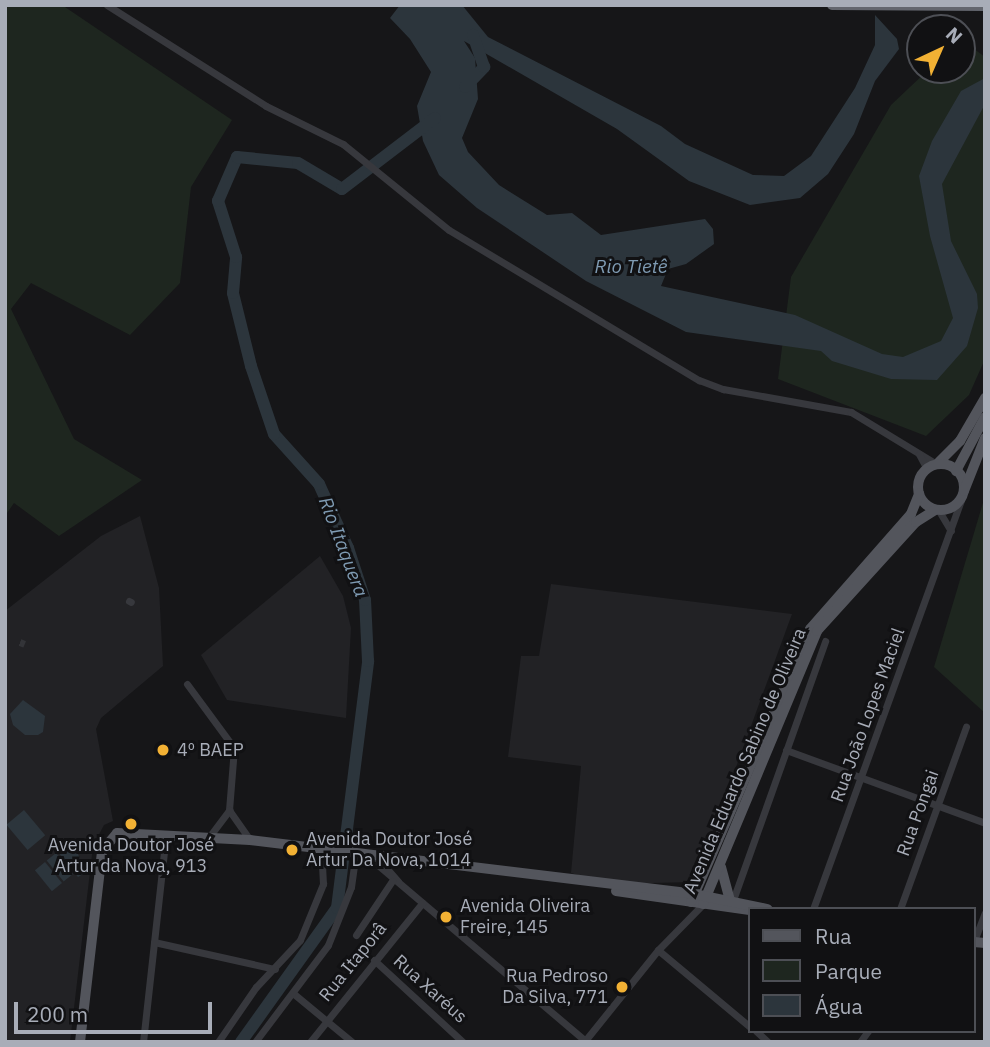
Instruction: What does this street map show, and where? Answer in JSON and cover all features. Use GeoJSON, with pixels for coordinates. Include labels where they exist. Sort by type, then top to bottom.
{"type":"FeatureCollection","features":[{"type":"Feature","properties":{"kind":"highway"},"geometry":{"type":"LineString","coordinates":[[832,5],[985,6]]}},
{"type":"Feature","properties":{"kind":"main road"},"geometry":{"type":"LineString","coordinates":[[985,398],[960,441],[919,480],[919,494],[937,511],[962,496],[985,438]]}},
{"type":"Feature","properties":{"kind":"main road"},"geometry":{"type":"LineString","coordinates":[[962,496],[957,471],[985,417]]}},
{"type":"Feature","properties":{"kind":"main road"},"geometry":{"type":"LineString","coordinates":[[934,464],[957,471]]}},
{"type":"Feature","properties":{"kind":"main road","name":"Avenida Eduardo Sabino de Oliveira"},"geometry":{"type":"LineString","coordinates":[[692,898],[810,629],[911,514],[919,494]]}},
{"type":"Feature","properties":{"kind":"main road","name":"Avenida Eduardo Sabino de Oliveira"},"geometry":{"type":"LineString","coordinates":[[705,900],[817,631],[916,522],[937,511]]}},
{"type":"Feature","properties":{"kind":"main road"},"geometry":{"type":"LineString","coordinates":[[80,1042],[103,846],[117,833],[250,840],[576,882],[748,909]]}},
{"type":"Feature","properties":{"kind":"main road"},"geometry":{"type":"LineString","coordinates":[[722,859],[721,873],[732,900]]}},
{"type":"Feature","properties":{"kind":"main road"},"geometry":{"type":"LineString","coordinates":[[635,887],[690,885],[704,874]]}},
{"type":"Feature","properties":{"kind":"main road"},"geometry":{"type":"LineString","coordinates":[[576,882],[635,887],[692,898]]}},
{"type":"Feature","properties":{"kind":"main road"},"geometry":{"type":"LineString","coordinates":[[705,900],[732,900],[759,907]]}},
{"type":"Feature","properties":{"kind":"street"},"geometry":{"type":"LineString","coordinates":[[107,5],[266,106],[357,155],[481,250],[699,380],[723,389],[851,412],[934,464]]}},
{"type":"Feature","properties":{"kind":"street","name":"Rua João Lopes Maciel"},"geometry":{"type":"LineString","coordinates":[[814,907],[952,532],[962,496]]}},
{"type":"Feature","properties":{"kind":"street"},"geometry":{"type":"LineString","coordinates":[[937,511],[952,532]]}},
{"type":"Feature","properties":{"kind":"street"},"geometry":{"type":"LineString","coordinates":[[732,900],[825,641]]}},
{"type":"Feature","properties":{"kind":"street"},"geometry":{"type":"LineString","coordinates":[[187,684],[234,748],[229,810],[209,837]]}},
{"type":"Feature","properties":{"kind":"street","name":"Rua Pongai"},"geometry":{"type":"LineString","coordinates":[[901,907],[966,727]]}},
{"type":"Feature","properties":{"kind":"street"},"geometry":{"type":"LineString","coordinates":[[786,750],[985,823]]}},
{"type":"Feature","properties":{"kind":"street"},"geometry":{"type":"LineString","coordinates":[[229,810],[250,840]]}},
{"type":"Feature","properties":{"kind":"street"},"geometry":{"type":"LineString","coordinates":[[143,1042],[166,834]]}},
{"type":"Feature","properties":{"kind":"street"},"geometry":{"type":"LineString","coordinates":[[218,1042],[300,940],[317,904],[325,873],[325,850]]}},
{"type":"Feature","properties":{"kind":"street"},"geometry":{"type":"LineString","coordinates":[[362,854],[402,887]]}},
{"type":"Feature","properties":{"kind":"street"},"geometry":{"type":"LineString","coordinates":[[362,854],[585,1041],[688,916]]}},
{"type":"Feature","properties":{"kind":"street"},"geometry":{"type":"LineString","coordinates":[[255,1042],[294,994],[336,929],[362,854]]}},
{"type":"Feature","properties":{"kind":"street"},"geometry":{"type":"LineString","coordinates":[[356,935],[392,881]]}},
{"type":"Feature","properties":{"kind":"street","name":"Avenida Eduardo Sabino de Oliveira"},"geometry":{"type":"LineString","coordinates":[[688,916],[692,898]]}},
{"type":"Feature","properties":{"kind":"street","name":"Avenida Eduardo Sabino de Oliveira"},"geometry":{"type":"LineString","coordinates":[[688,916],[705,900]]}},
{"type":"Feature","properties":{"kind":"street","name":"Rua Itaporâ"},"geometry":{"type":"LineString","coordinates":[[310,1042],[422,903]]}},
{"type":"Feature","properties":{"kind":"street"},"geometry":{"type":"LineString","coordinates":[[976,936],[985,913]]}},
{"type":"Feature","properties":{"kind":"street"},"geometry":{"type":"LineString","coordinates":[[154,942],[275,969]]}},
{"type":"Feature","properties":{"kind":"street"},"geometry":{"type":"LineString","coordinates":[[658,950],[748,1025]]}},
{"type":"Feature","properties":{"kind":"street","name":"Rua Xaréus"},"geometry":{"type":"LineString","coordinates":[[374,960],[463,1042]]}},
{"type":"Feature","properties":{"kind":"street"},"geometry":{"type":"LineString","coordinates":[[294,994],[352,1042]]}},
{"type":"Feature","properties":{"kind":"shaded area"},"geometry":{"type":"Polygon","coordinates":[[[140,516],[159,588],[163,666],[101,718],[96,729],[113,821],[104,825],[93,846],[70,1042],[5,1042],[5,611],[101,536],[140,516]]]}},
{"type":"Feature","properties":{"kind":"shaded area"},"geometry":{"type":"Polygon","coordinates":[[[320,556],[343,596],[351,628],[346,718],[227,700],[201,655],[320,556]]]}},
{"type":"Feature","properties":{"kind":"shaded area"},"geometry":{"type":"Polygon","coordinates":[[[551,584],[792,614],[694,882],[609,884],[571,873],[581,766],[508,757],[521,656],[539,656],[551,584]]]}},
{"type":"Feature","properties":{"kind":"green space"},"geometry":{"type":"Polygon","coordinates":[[[5,5],[62,5],[232,120],[191,187],[180,283],[130,335],[31,283],[11,309],[74,439],[142,480],[59,536],[14,503],[5,516],[5,5]]]}},
{"type":"Feature","properties":{"kind":"green space"},"geometry":{"type":"Polygon","coordinates":[[[976,50],[985,57],[985,359],[969,395],[926,436],[778,379],[791,277],[891,105],[913,84],[976,84],[976,50]]]}},
{"type":"Feature","properties":{"kind":"green space"},"geometry":{"type":"Polygon","coordinates":[[[985,496],[985,713],[934,667],[985,496]]]}},
{"type":"Feature","properties":{"kind":"water","name":"Rio Tietê"},"geometry":{"type":"Polygon","coordinates":[[[400,5],[462,5],[488,37],[661,126],[685,144],[753,175],[784,176],[811,156],[855,88],[875,45],[875,15],[897,39],[899,49],[875,81],[854,134],[828,174],[800,198],[750,205],[689,181],[617,129],[464,41],[475,58],[478,99],[462,138],[468,152],[499,185],[547,215],[572,213],[601,235],[705,219],[713,229],[714,244],[686,264],[668,269],[661,286],[795,315],[882,354],[903,357],[941,341],[953,318],[930,236],[919,176],[932,141],[961,91],[985,78],[985,104],[942,184],[951,241],[977,294],[978,308],[967,346],[937,380],[891,379],[832,361],[821,351],[686,332],[586,281],[477,208],[439,175],[423,141],[417,106],[431,72],[410,39],[390,18],[400,5]]]}},
{"type":"Feature","properties":{"kind":"water"},"geometry":{"type":"Polygon","coordinates":[[[23,700],[45,716],[43,732],[38,735],[25,735],[13,725],[10,714],[23,700]]]}},
{"type":"Feature","properties":{"kind":"water"},"geometry":{"type":"Polygon","coordinates":[[[24,810],[45,835],[28,850],[6,825],[24,810]]]}},
{"type":"Feature","properties":{"kind":"water"},"geometry":{"type":"Polygon","coordinates":[[[73,840],[85,873],[78,877],[58,852],[73,840]]]}},
{"type":"Feature","properties":{"kind":"water"},"geometry":{"type":"Polygon","coordinates":[[[56,853],[73,874],[64,882],[47,861],[56,853]]]}},
{"type":"Feature","properties":{"kind":"water"},"geometry":{"type":"Polygon","coordinates":[[[45,862],[62,883],[52,891],[35,870],[45,862]]]}},
{"type":"Feature","properties":{"kind":"waterway","name":"Rio Tietê"},"geometry":{"type":"LineString","coordinates":[[465,87],[484,67],[473,35]]}},
{"type":"Feature","properties":{"kind":"waterway","name":"Rio Itaquera"},"geometry":{"type":"LineString","coordinates":[[241,1042],[337,908],[368,661],[365,600],[348,548],[319,484],[274,434],[251,366],[233,293],[236,257],[218,201],[237,157],[298,163],[342,189],[435,118]]}},
{"type":"Feature","properties":{"kind":"tunnel"},"geometry":{"type":"LineString","coordinates":[[20,642],[25,644]]}},
{"type":"Feature","properties":{"kind":"place","name":"4º BAEP"},"geometry":{"type":"Point","coordinates":[163,750]}},
{"type":"Feature","properties":{"kind":"place","name":"Avenida Doutor José Artur da Nova, 913"},"geometry":{"type":"Point","coordinates":[131,824]}},
{"type":"Feature","properties":{"kind":"place","name":"Avenida Doutor José Artur Da Nova, 1014"},"geometry":{"type":"Point","coordinates":[292,850]}},
{"type":"Feature","properties":{"kind":"place","name":"Avenida Oliveira Freire, 145"},"geometry":{"type":"Point","coordinates":[446,917]}},
{"type":"Feature","properties":{"kind":"place","name":"Rua Pedroso Da Silva, 771"},"geometry":{"type":"Point","coordinates":[622,987]}}]}
